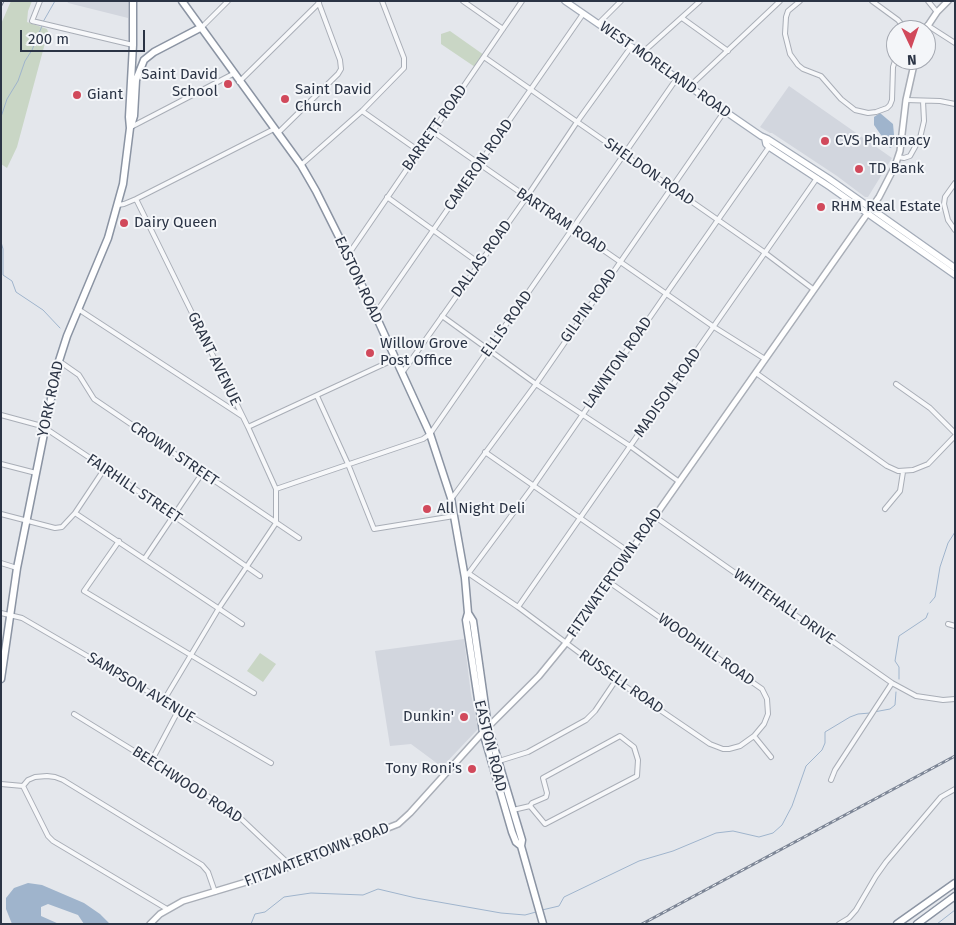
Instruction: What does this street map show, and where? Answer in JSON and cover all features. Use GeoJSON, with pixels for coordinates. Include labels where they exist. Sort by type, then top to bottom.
{"type":"FeatureCollection","features":[{"type":"Feature","properties":{"kind":"highway","name":"YORK ROAD"},"geometry":{"type":"LineString","coordinates":[[130,128],[133,1]]}},
{"type":"Feature","properties":{"kind":"highway","name":"EASTON ROAD"},"geometry":{"type":"LineString","coordinates":[[181,1],[300,165],[316,191],[348,255],[430,434],[451,498],[467,576],[468,613],[473,620],[486,729],[512,832],[516,842],[521,846]]}},
{"type":"Feature","properties":{"kind":"highway","name":"YORK ROAD"},"geometry":{"type":"LineString","coordinates":[[1,679],[17,568],[59,361],[66,336],[104,249],[118,205],[130,128],[134,116],[136,80],[144,60],[154,52],[200,28]]}},
{"type":"Feature","properties":{"kind":"highway","name":"EASTON ROAD"},"geometry":{"type":"LineString","coordinates":[[486,729],[499,761],[522,840],[521,846],[543,924]]}},
{"type":"Feature","properties":{"kind":"highway"},"geometry":{"type":"LineString","coordinates":[[897,924],[955,883]]}},
{"type":"Feature","properties":{"kind":"highway"},"geometry":{"type":"LineString","coordinates":[[917,924],[955,896]]}},
{"type":"Feature","properties":{"kind":"main road","name":"WEST MORELAND ROAD"},"geometry":{"type":"LineString","coordinates":[[565,1],[764,139],[768,139],[795,156],[955,276]]}},
{"type":"Feature","properties":{"kind":"main road","name":"WEST MORELAND ROAD"},"geometry":{"type":"LineString","coordinates":[[764,139],[770,147],[955,268]]}},
{"type":"Feature","properties":{"kind":"street"},"geometry":{"type":"LineString","coordinates":[[40,1],[32,22],[133,45]]}},
{"type":"Feature","properties":{"kind":"street"},"geometry":{"type":"LineString","coordinates":[[200,28],[228,1]]}},
{"type":"Feature","properties":{"kind":"street"},"geometry":{"type":"LineString","coordinates":[[300,165],[362,111],[401,73],[405,63],[382,1]]}},
{"type":"Feature","properties":{"kind":"street"},"geometry":{"type":"LineString","coordinates":[[463,1],[503,29]]}},
{"type":"Feature","properties":{"kind":"street","name":"BARRETT ROAD"},"geometry":{"type":"LineString","coordinates":[[348,255],[522,1]]}},
{"type":"Feature","properties":{"kind":"street"},"geometry":{"type":"LineString","coordinates":[[598,24],[621,1]]}},
{"type":"Feature","properties":{"kind":"street"},"geometry":{"type":"LineString","coordinates":[[642,54],[700,1]]}},
{"type":"Feature","properties":{"kind":"street"},"geometry":{"type":"LineString","coordinates":[[689,88],[780,1]]}},
{"type":"Feature","properties":{"kind":"street"},"geometry":{"type":"LineString","coordinates":[[800,1],[788,11],[786,17],[785,34],[790,54],[803,69],[821,76],[841,99],[856,110],[868,113],[887,108],[892,100],[893,70]]}},
{"type":"Feature","properties":{"kind":"street"},"geometry":{"type":"LineString","coordinates":[[872,1],[898,20]]}},
{"type":"Feature","properties":{"kind":"street"},"geometry":{"type":"LineString","coordinates":[[928,1],[937,12]]}},
{"type":"Feature","properties":{"kind":"street"},"geometry":{"type":"LineString","coordinates":[[931,20],[948,1]]}},
{"type":"Feature","properties":{"kind":"street"},"geometry":{"type":"LineString","coordinates":[[118,205],[136,200],[238,147],[275,131],[338,74],[341,69],[340,60],[318,2],[239,82]]}},
{"type":"Feature","properties":{"kind":"street","name":"CAMERON ROAD"},"geometry":{"type":"LineString","coordinates":[[374,314],[480,165],[583,14]]}},
{"type":"Feature","properties":{"kind":"street"},"geometry":{"type":"LineString","coordinates":[[682,18],[728,51]]}},
{"type":"Feature","properties":{"kind":"street"},"geometry":{"type":"LineString","coordinates":[[936,33],[955,43]]}},
{"type":"Feature","properties":{"kind":"street","name":"DALLAS ROAD"},"geometry":{"type":"LineString","coordinates":[[402,373],[631,46]]}},
{"type":"Feature","properties":{"kind":"street","name":"SHELDON ROAD"},"geometry":{"type":"LineString","coordinates":[[484,57],[764,252],[813,289]]}},
{"type":"Feature","properties":{"kind":"street","name":"FITZWATERTOWN ROAD"},"geometry":{"type":"LineString","coordinates":[[150,924],[167,909],[183,901],[291,866],[398,824],[486,729],[539,676],[566,643],[609,582],[869,211],[885,185],[898,157],[911,70]]}},
{"type":"Feature","properties":{"kind":"street"},"geometry":{"type":"LineString","coordinates":[[130,128],[233,74]]}},
{"type":"Feature","properties":{"kind":"street","name":"ELLIS ROAD"},"geometry":{"type":"LineString","coordinates":[[430,434],[677,78]]}},
{"type":"Feature","properties":{"kind":"street"},"geometry":{"type":"LineString","coordinates":[[906,100],[940,101],[955,104]]}},
{"type":"Feature","properties":{"kind":"street"},"geometry":{"type":"LineString","coordinates":[[898,157],[910,156],[920,138],[924,121],[923,101]]}},
{"type":"Feature","properties":{"kind":"street"},"geometry":{"type":"LineString","coordinates":[[362,111],[418,151]]}},
{"type":"Feature","properties":{"kind":"street","name":"GILPIN ROAD"},"geometry":{"type":"LineString","coordinates":[[451,498],[536,384],[724,112]]}},
{"type":"Feature","properties":{"kind":"street","name":"BARTRAM ROAD"},"geometry":{"type":"LineString","coordinates":[[432,131],[714,327],[765,359]]}},
{"type":"Feature","properties":{"kind":"street","name":"LAWNTON ROAD"},"geometry":{"type":"LineString","coordinates":[[467,576],[534,485],[770,147]]}},
{"type":"Feature","properties":{"kind":"street","name":"MADISON ROAD"},"geometry":{"type":"LineString","coordinates":[[518,607],[817,178]]}},
{"type":"Feature","properties":{"kind":"street"},"geometry":{"type":"LineString","coordinates":[[955,184],[945,198],[944,204],[948,220],[955,230]]}},
{"type":"Feature","properties":{"kind":"street"},"geometry":{"type":"LineString","coordinates":[[387,197],[479,263]]}},
{"type":"Feature","properties":{"kind":"street","name":"GRANT AVENUE"},"geometry":{"type":"LineString","coordinates":[[136,200],[276,488],[276,523]]}},
{"type":"Feature","properties":{"kind":"street"},"geometry":{"type":"LineString","coordinates":[[78,309],[243,417]]}},
{"type":"Feature","properties":{"kind":"street"},"geometry":{"type":"LineString","coordinates":[[442,316],[536,384],[630,446],[678,481]]}},
{"type":"Feature","properties":{"kind":"street"},"geometry":{"type":"LineString","coordinates":[[248,427],[395,359]]}},
{"type":"Feature","properties":{"kind":"street","name":"CROWN STREET"},"geometry":{"type":"LineString","coordinates":[[59,361],[80,374],[94,400],[299,538]]}},
{"type":"Feature","properties":{"kind":"street"},"geometry":{"type":"LineString","coordinates":[[756,373],[887,466],[903,472],[928,464],[955,435],[930,408],[896,384]]}},
{"type":"Feature","properties":{"kind":"street"},"geometry":{"type":"LineString","coordinates":[[318,396],[374,529],[454,516]]}},
{"type":"Feature","properties":{"kind":"street","name":"FAIRHILL STREET"},"geometry":{"type":"LineString","coordinates":[[1,415],[45,428],[260,576]]}},
{"type":"Feature","properties":{"kind":"street"},"geometry":{"type":"LineString","coordinates":[[276,488],[424,439],[430,434]]}},
{"type":"Feature","properties":{"kind":"street"},"geometry":{"type":"LineString","coordinates":[[486,452],[629,552]]}},
{"type":"Feature","properties":{"kind":"street"},"geometry":{"type":"LineString","coordinates":[[1,464],[36,473]]}},
{"type":"Feature","properties":{"kind":"street"},"geometry":{"type":"LineString","coordinates":[[1,514],[55,528],[62,527],[75,513],[105,468]]}},
{"type":"Feature","properties":{"kind":"street"},"geometry":{"type":"LineString","coordinates":[[145,558],[203,472]]}},
{"type":"Feature","properties":{"kind":"street"},"geometry":{"type":"LineString","coordinates":[[884,509],[900,491],[903,472]]}},
{"type":"Feature","properties":{"kind":"street"},"geometry":{"type":"LineString","coordinates":[[75,513],[242,624]]}},
{"type":"Feature","properties":{"kind":"street","name":"WHITEHALL DRIVE"},"geometry":{"type":"LineString","coordinates":[[654,516],[892,683],[916,696],[936,700],[955,699]]}},
{"type":"Feature","properties":{"kind":"street"},"geometry":{"type":"LineString","coordinates":[[164,700],[219,608],[276,523]]}},
{"type":"Feature","properties":{"kind":"street"},"geometry":{"type":"LineString","coordinates":[[119,541],[84,591],[254,692]]}},
{"type":"Feature","properties":{"kind":"street"},"geometry":{"type":"LineString","coordinates":[[1,563],[17,568]]}},
{"type":"Feature","properties":{"kind":"street","name":"RUSSELL ROAD"},"geometry":{"type":"LineString","coordinates":[[467,576],[518,607],[616,680],[716,747],[723,749],[734,748],[754,736]]}},
{"type":"Feature","properties":{"kind":"street","name":"WOODHILL ROAD"},"geometry":{"type":"LineString","coordinates":[[609,582],[762,689],[767,699],[768,714],[764,724],[754,736]]}},
{"type":"Feature","properties":{"kind":"street","name":"SAMPSON AVENUE"},"geometry":{"type":"LineString","coordinates":[[1,613],[22,618],[164,700],[178,711],[271,763]]}},
{"type":"Feature","properties":{"kind":"street"},"geometry":{"type":"LineString","coordinates":[[948,624],[955,626]]}},
{"type":"Feature","properties":{"kind":"street"},"geometry":{"type":"LineString","coordinates":[[499,761],[528,752],[586,720],[595,711],[616,680]]}},
{"type":"Feature","properties":{"kind":"street"},"geometry":{"type":"LineString","coordinates":[[831,780],[835,770],[892,683]]}},
{"type":"Feature","properties":{"kind":"street"},"geometry":{"type":"LineString","coordinates":[[152,760],[178,711]]}},
{"type":"Feature","properties":{"kind":"street","name":"BEECHWOOD ROAD"},"geometry":{"type":"LineString","coordinates":[[74,714],[235,812],[291,866]]}},
{"type":"Feature","properties":{"kind":"street"},"geometry":{"type":"LineString","coordinates":[[513,810],[530,806],[532,803],[546,798],[547,793],[543,778],[620,736],[634,747],[638,760],[637,776],[545,824],[530,806]]}},
{"type":"Feature","properties":{"kind":"street"},"geometry":{"type":"LineString","coordinates":[[754,736],[771,757]]}},
{"type":"Feature","properties":{"kind":"street"},"geometry":{"type":"LineString","coordinates":[[24,786],[28,780],[35,777],[55,776],[63,780],[202,865],[208,872],[215,892]]}},
{"type":"Feature","properties":{"kind":"street"},"geometry":{"type":"LineString","coordinates":[[1,784],[24,786]]}},
{"type":"Feature","properties":{"kind":"street"},"geometry":{"type":"LineString","coordinates":[[24,786],[48,836],[53,841],[167,909]]}},
{"type":"Feature","properties":{"kind":"street"},"geometry":{"type":"LineString","coordinates":[[839,924],[849,918],[856,910],[886,862],[941,797],[955,789]]}},
{"type":"Feature","properties":{"kind":"shaded area"},"geometry":{"type":"Polygon","coordinates":[[[67,1],[128,1],[128,18],[68,3],[67,1]]]}},
{"type":"Feature","properties":{"kind":"shaded area"},"geometry":{"type":"Polygon","coordinates":[[[789,86],[892,158],[868,197],[865,197],[837,176],[760,127],[789,86]]]}},
{"type":"Feature","properties":{"kind":"shaded area"},"geometry":{"type":"Polygon","coordinates":[[[464,639],[471,694],[478,729],[442,767],[411,744],[390,746],[375,651],[464,639]]]}},
{"type":"Feature","properties":{"kind":"green space"},"geometry":{"type":"Polygon","coordinates":[[[11,1],[32,1],[28,11],[27,22],[47,29],[48,32],[17,147],[7,168],[1,164],[1,24],[11,1]]]}},
{"type":"Feature","properties":{"kind":"green space"},"geometry":{"type":"Polygon","coordinates":[[[450,31],[484,55],[475,67],[441,44],[441,34],[450,31]]]}},
{"type":"Feature","properties":{"kind":"green space"},"geometry":{"type":"Polygon","coordinates":[[[260,653],[276,664],[263,682],[247,671],[260,653]]]}},
{"type":"Feature","properties":{"kind":"water"},"geometry":{"type":"Polygon","coordinates":[[[880,113],[893,124],[895,145],[890,148],[874,125],[874,117],[880,113]]]}},
{"type":"Feature","properties":{"kind":"water"},"geometry":{"type":"Polygon","coordinates":[[[28,883],[42,885],[84,903],[110,924],[84,924],[78,915],[48,904],[41,907],[41,916],[59,924],[12,924],[6,909],[6,898],[14,888],[28,883]]]}},
{"type":"Feature","properties":{"kind":"waterway"},"geometry":{"type":"LineString","coordinates":[[43,22],[55,1]]}},
{"type":"Feature","properties":{"kind":"waterway"},"geometry":{"type":"LineString","coordinates":[[1,117],[7,99],[18,81],[25,61],[42,26]]}},
{"type":"Feature","properties":{"kind":"waterway"},"geometry":{"type":"LineString","coordinates":[[1,242],[3,249],[3,275],[12,281],[16,292],[43,310],[60,328]]}},
{"type":"Feature","properties":{"kind":"waterway"},"geometry":{"type":"LineString","coordinates":[[930,603],[935,597],[940,567],[948,543],[955,532]]}},
{"type":"Feature","properties":{"kind":"waterway"},"geometry":{"type":"LineString","coordinates":[[899,679],[899,667],[895,661],[899,636],[926,618],[928,613]]}},
{"type":"Feature","properties":{"kind":"waterway"},"geometry":{"type":"LineString","coordinates":[[874,712],[890,709],[895,705],[896,692]]}},
{"type":"Feature","properties":{"kind":"waterway"},"geometry":{"type":"LineString","coordinates":[[542,910],[559,906],[564,897],[639,861],[673,851],[716,833],[733,831],[759,837],[773,833],[782,825],[792,806],[806,766],[822,750],[825,743],[825,732],[850,717],[870,713]]}},
{"type":"Feature","properties":{"kind":"waterway"},"geometry":{"type":"LineString","coordinates":[[251,924],[255,914],[265,912],[284,897],[311,893],[363,895],[378,889],[416,898],[501,913],[525,915],[536,912]]}},
{"type":"Feature","properties":{"kind":"waterway"},"geometry":{"type":"LineString","coordinates":[[937,924],[955,910]]}},
{"type":"Feature","properties":{"kind":"railway"},"geometry":{"type":"LineString","coordinates":[[1,5],[3,1]]}},
{"type":"Feature","properties":{"kind":"railway"},"geometry":{"type":"LineString","coordinates":[[642,924],[955,756]]}},
{"type":"Feature","properties":{"kind":"place","name":"Saint David School"},"geometry":{"type":"Point","coordinates":[228,84]}},
{"type":"Feature","properties":{"kind":"place","name":"Giant"},"geometry":{"type":"Point","coordinates":[77,95]}},
{"type":"Feature","properties":{"kind":"place","name":"Saint David Church"},"geometry":{"type":"Point","coordinates":[285,99]}},
{"type":"Feature","properties":{"kind":"place","name":"CVS Pharmacy"},"geometry":{"type":"Point","coordinates":[825,141]}},
{"type":"Feature","properties":{"kind":"place","name":"TD Bank"},"geometry":{"type":"Point","coordinates":[859,169]}},
{"type":"Feature","properties":{"kind":"place","name":"RHM Real Estate"},"geometry":{"type":"Point","coordinates":[821,207]}},
{"type":"Feature","properties":{"kind":"place","name":"Dairy Queen"},"geometry":{"type":"Point","coordinates":[124,223]}},
{"type":"Feature","properties":{"kind":"place","name":"Willow Grove Post Office"},"geometry":{"type":"Point","coordinates":[370,353]}},
{"type":"Feature","properties":{"kind":"place","name":"All Night Deli"},"geometry":{"type":"Point","coordinates":[427,509]}},
{"type":"Feature","properties":{"kind":"place","name":"Dunkin'"},"geometry":{"type":"Point","coordinates":[464,717]}},
{"type":"Feature","properties":{"kind":"place","name":"Tony Roni's"},"geometry":{"type":"Point","coordinates":[472,769]}}]}
